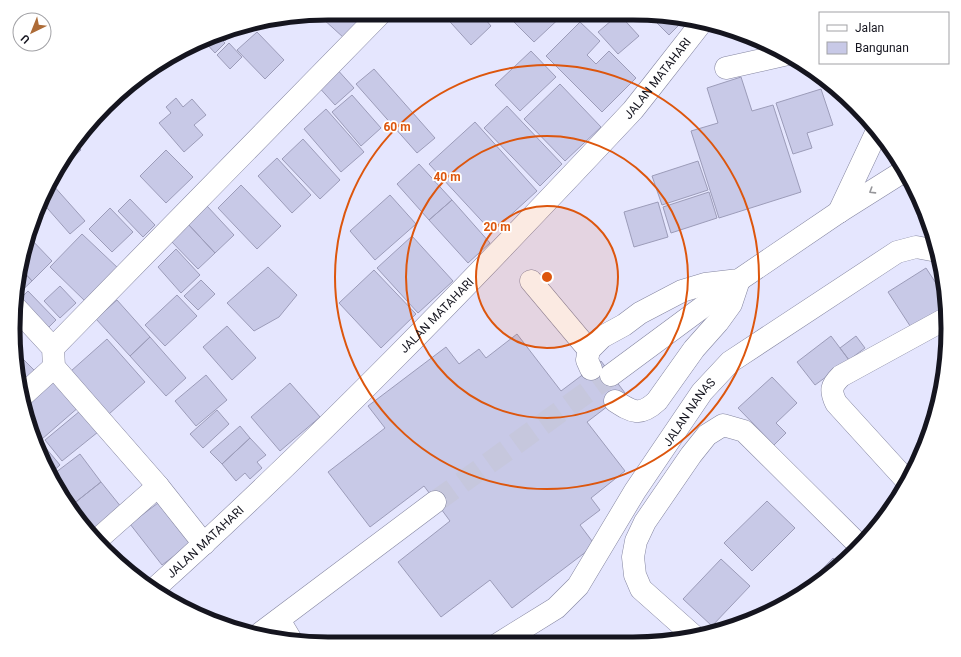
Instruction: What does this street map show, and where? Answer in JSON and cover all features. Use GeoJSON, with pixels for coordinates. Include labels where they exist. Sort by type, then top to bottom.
{"type":"FeatureCollection","features":[{"type":"Feature","properties":{"kind":"street"},"geometry":{"type":"LineString","coordinates":[[26,390],[54,357],[374,20]]}},
{"type":"Feature","properties":{"kind":"street","name":"JALAN MATAHARI"},"geometry":{"type":"LineString","coordinates":[[158,586],[204,544],[339,414],[496,255],[633,110],[698,27]]}},
{"type":"Feature","properties":{"kind":"street"},"geometry":{"type":"LineString","coordinates":[[726,68],[778,56]]}},
{"type":"Feature","properties":{"kind":"street"},"geometry":{"type":"LineString","coordinates":[[839,212],[874,137]]}},
{"type":"Feature","properties":{"kind":"street"},"geometry":{"type":"LineString","coordinates":[[597,365],[739,280],[839,212],[900,174]]}},
{"type":"Feature","properties":{"kind":"street","name":"JALAN NANAS"},"geometry":{"type":"LineString","coordinates":[[531,635],[578,586],[635,491],[702,392],[730,362],[897,252],[916,247],[930,250]]}},
{"type":"Feature","properties":{"kind":"street"},"geometry":{"type":"LineString","coordinates":[[597,365],[602,337],[624,325],[640,313],[677,294],[705,284],[739,280]]}},
{"type":"Feature","properties":{"kind":"street"},"geometry":{"type":"LineString","coordinates":[[615,401],[630,411],[640,411],[650,408],[657,401],[694,349],[718,322],[731,304],[739,280]]}},
{"type":"Feature","properties":{"kind":"street"},"geometry":{"type":"LineString","coordinates":[[531,281],[597,365]]}},
{"type":"Feature","properties":{"kind":"street"},"geometry":{"type":"LineString","coordinates":[[21,314],[204,544]]}},
{"type":"Feature","properties":{"kind":"street"},"geometry":{"type":"LineString","coordinates":[[903,477],[836,403],[831,393],[834,383],[841,376],[941,321]]}},
{"type":"Feature","properties":{"kind":"street"},"geometry":{"type":"LineString","coordinates":[[688,632],[641,589],[635,575],[633,558],[636,541],[645,522],[691,455],[707,435],[723,425],[744,431],[856,542]]}},
{"type":"Feature","properties":{"kind":"street"},"geometry":{"type":"LineString","coordinates":[[101,537],[158,486]]}},
{"type":"Feature","properties":{"kind":"street"},"geometry":{"type":"LineString","coordinates":[[265,630],[436,502]]}},
{"type":"Feature","properties":{"kind":"street"},"geometry":{"type":"LineString","coordinates":[[279,620],[287,634]]}},
{"type":"Feature","properties":{"kind":"building"},"geometry":{"type":"Polygon","coordinates":[[[324,20],[361,20],[344,38],[324,20]]]}},
{"type":"Feature","properties":{"kind":"building"},"geometry":{"type":"Polygon","coordinates":[[[448,20],[486,20],[491,26],[471,45],[448,20]]]}},
{"type":"Feature","properties":{"kind":"building"},"geometry":{"type":"Polygon","coordinates":[[[512,20],[558,20],[534,42],[512,20]]]}},
{"type":"Feature","properties":{"kind":"building"},"geometry":{"type":"Polygon","coordinates":[[[612,20],[624,20],[639,36],[618,54],[598,32],[612,20]]]}},
{"type":"Feature","properties":{"kind":"building"},"geometry":{"type":"Polygon","coordinates":[[[655,21],[680,24],[669,35],[655,21]]]}},
{"type":"Feature","properties":{"kind":"building"},"geometry":{"type":"Polygon","coordinates":[[[580,22],[600,41],[587,55],[596,64],[609,51],[636,78],[602,112],[546,56],[580,22]]]}},
{"type":"Feature","properties":{"kind":"building"},"geometry":{"type":"Polygon","coordinates":[[[257,32],[284,60],[265,79],[237,50],[257,32]]]}},
{"type":"Feature","properties":{"kind":"building"},"geometry":{"type":"Polygon","coordinates":[[[231,36],[225,41],[222,38],[231,36]]]}},
{"type":"Feature","properties":{"kind":"building"},"geometry":{"type":"Polygon","coordinates":[[[221,39],[225,43],[215,53],[207,44],[221,39]]]}},
{"type":"Feature","properties":{"kind":"building"},"geometry":{"type":"Polygon","coordinates":[[[229,43],[242,57],[230,69],[217,55],[229,43]]]}},
{"type":"Feature","properties":{"kind":"building"},"geometry":{"type":"Polygon","coordinates":[[[531,51],[556,77],[520,111],[495,85],[531,51]]]}},
{"type":"Feature","properties":{"kind":"building"},"geometry":{"type":"Polygon","coordinates":[[[335,67],[354,88],[335,105],[316,84],[335,67]]]}},
{"type":"Feature","properties":{"kind":"building"},"geometry":{"type":"Polygon","coordinates":[[[374,69],[435,138],[417,153],[356,84],[374,69]]]}},
{"type":"Feature","properties":{"kind":"building"},"geometry":{"type":"Polygon","coordinates":[[[741,77],[752,111],[773,105],[801,192],[719,218],[691,131],[718,123],[707,88],[741,77]]]}},
{"type":"Feature","properties":{"kind":"building"},"geometry":{"type":"Polygon","coordinates":[[[560,84],[601,127],[565,161],[524,119],[560,84]]]}},
{"type":"Feature","properties":{"kind":"building"},"geometry":{"type":"Polygon","coordinates":[[[821,89],[833,125],[807,133],[812,148],[793,154],[776,103],[821,89]]]}},
{"type":"Feature","properties":{"kind":"building"},"geometry":{"type":"Polygon","coordinates":[[[352,95],[381,128],[361,146],[332,112],[352,95]]]}},
{"type":"Feature","properties":{"kind":"building"},"geometry":{"type":"Polygon","coordinates":[[[176,98],[183,107],[192,99],[206,115],[194,125],[203,135],[184,152],[159,123],[171,113],[166,107],[176,98]]]}},
{"type":"Feature","properties":{"kind":"building"},"geometry":{"type":"Polygon","coordinates":[[[507,106],[562,164],[540,186],[484,128],[507,106]]]}},
{"type":"Feature","properties":{"kind":"building"},"geometry":{"type":"Polygon","coordinates":[[[326,109],[364,152],[341,172],[304,129],[326,109]]]}},
{"type":"Feature","properties":{"kind":"building"},"geometry":{"type":"Polygon","coordinates":[[[475,122],[537,191],[492,232],[429,164],[475,122]]]}},
{"type":"Feature","properties":{"kind":"building"},"geometry":{"type":"Polygon","coordinates":[[[303,139],[340,180],[320,199],[282,159],[303,139]]]}},
{"type":"Feature","properties":{"kind":"building"},"geometry":{"type":"Polygon","coordinates":[[[79,148],[81,150],[70,159],[79,148]]]}},
{"type":"Feature","properties":{"kind":"building"},"geometry":{"type":"Polygon","coordinates":[[[166,150],[193,177],[166,203],[140,176],[166,150]]]}},
{"type":"Feature","properties":{"kind":"building"},"geometry":{"type":"Polygon","coordinates":[[[277,158],[311,195],[292,213],[258,176],[277,158]]]}},
{"type":"Feature","properties":{"kind":"building"},"geometry":{"type":"Polygon","coordinates":[[[698,161],[708,190],[662,205],[652,176],[698,161]]]}},
{"type":"Feature","properties":{"kind":"building"},"geometry":{"type":"Polygon","coordinates":[[[419,164],[452,200],[429,220],[397,184],[419,164]]]}},
{"type":"Feature","properties":{"kind":"building"},"geometry":{"type":"Polygon","coordinates":[[[241,185],[281,226],[257,249],[218,208],[241,185]]]}},
{"type":"Feature","properties":{"kind":"building"},"geometry":{"type":"Polygon","coordinates":[[[55,187],[85,221],[70,234],[45,206],[55,187]]]}},
{"type":"Feature","properties":{"kind":"building"},"geometry":{"type":"Polygon","coordinates":[[[709,192],[717,218],[671,233],[663,207],[709,192]]]}},
{"type":"Feature","properties":{"kind":"building"},"geometry":{"type":"Polygon","coordinates":[[[390,195],[416,224],[375,260],[350,231],[390,195]]]}},
{"type":"Feature","properties":{"kind":"building"},"geometry":{"type":"Polygon","coordinates":[[[130,199],[155,225],[143,237],[118,211],[130,199]]]}},
{"type":"Feature","properties":{"kind":"building"},"geometry":{"type":"Polygon","coordinates":[[[452,200],[490,243],[468,263],[429,220],[452,200]]]}},
{"type":"Feature","properties":{"kind":"building"},"geometry":{"type":"Polygon","coordinates":[[[658,202],[668,237],[634,247],[624,212],[658,202]]]}},
{"type":"Feature","properties":{"kind":"building"},"geometry":{"type":"Polygon","coordinates":[[[207,206],[234,235],[215,253],[188,224],[207,206]]]}},
{"type":"Feature","properties":{"kind":"building"},"geometry":{"type":"Polygon","coordinates":[[[110,208],[133,232],[112,252],[89,229],[110,208]]]}},
{"type":"Feature","properties":{"kind":"building"},"geometry":{"type":"Polygon","coordinates":[[[188,224],[215,253],[198,269],[171,241],[188,224]]]}},
{"type":"Feature","properties":{"kind":"building"},"geometry":{"type":"Polygon","coordinates":[[[82,234],[119,269],[86,302],[50,267],[82,234]]]}},
{"type":"Feature","properties":{"kind":"building"},"geometry":{"type":"Polygon","coordinates":[[[412,236],[453,281],[418,313],[377,268],[412,236]]]}},
{"type":"Feature","properties":{"kind":"building"},"geometry":{"type":"Polygon","coordinates":[[[33,241],[52,261],[32,281],[25,274],[33,241]]]}},
{"type":"Feature","properties":{"kind":"building"},"geometry":{"type":"Polygon","coordinates":[[[176,249],[200,275],[181,293],[158,267],[176,249]]]}},
{"type":"Feature","properties":{"kind":"building"},"geometry":{"type":"Polygon","coordinates":[[[268,267],[297,295],[279,317],[254,331],[227,303],[268,267]]]}},
{"type":"Feature","properties":{"kind":"building"},"geometry":{"type":"Polygon","coordinates":[[[926,268],[938,286],[940,315],[914,332],[888,292],[926,268]]]}},
{"type":"Feature","properties":{"kind":"building"},"geometry":{"type":"Polygon","coordinates":[[[374,270],[416,314],[381,348],[339,303],[374,270]]]}},
{"type":"Feature","properties":{"kind":"building"},"geometry":{"type":"Polygon","coordinates":[[[25,274],[32,281],[23,290],[25,274]]]}},
{"type":"Feature","properties":{"kind":"building"},"geometry":{"type":"Polygon","coordinates":[[[201,280],[215,294],[198,310],[184,296],[201,280]]]}},
{"type":"Feature","properties":{"kind":"building"},"geometry":{"type":"Polygon","coordinates":[[[60,286],[76,303],[60,318],[44,301],[60,286]]]}},
{"type":"Feature","properties":{"kind":"building"},"geometry":{"type":"Polygon","coordinates":[[[28,291],[56,320],[44,332],[21,308],[22,297],[28,291]]]}},
{"type":"Feature","properties":{"kind":"building"},"geometry":{"type":"Polygon","coordinates":[[[177,295],[197,316],[165,346],[145,325],[177,295]]]}},
{"type":"Feature","properties":{"kind":"building"},"geometry":{"type":"Polygon","coordinates":[[[117,300],[150,337],[130,356],[96,319],[117,300]]]}},
{"type":"Feature","properties":{"kind":"building"},"geometry":{"type":"Polygon","coordinates":[[[227,326],[256,358],[232,380],[203,347],[227,326]]]}},
{"type":"Feature","properties":{"kind":"building"},"geometry":{"type":"Polygon","coordinates":[[[517,334],[561,391],[601,361],[625,393],[587,422],[625,471],[591,498],[600,510],[580,525],[595,545],[512,608],[490,580],[441,617],[398,562],[450,521],[424,486],[370,527],[328,472],[385,428],[368,406],[446,347],[459,364],[479,349],[486,358],[517,334]]]}},
{"type":"Feature","properties":{"kind":"building"},"geometry":{"type":"Polygon","coordinates":[[[831,336],[849,360],[815,385],[797,362],[831,336]]]}},
{"type":"Feature","properties":{"kind":"building"},"geometry":{"type":"Polygon","coordinates":[[[856,336],[865,348],[849,360],[840,348],[856,336]]]}},
{"type":"Feature","properties":{"kind":"building"},"geometry":{"type":"Polygon","coordinates":[[[150,337],[186,378],[166,396],[130,356],[150,337]]]}},
{"type":"Feature","properties":{"kind":"building"},"geometry":{"type":"Polygon","coordinates":[[[107,339],[145,382],[109,414],[71,371],[107,339]]]}},
{"type":"Feature","properties":{"kind":"building"},"geometry":{"type":"Polygon","coordinates":[[[22,358],[39,375],[25,385],[22,358]]]}},
{"type":"Feature","properties":{"kind":"building"},"geometry":{"type":"Polygon","coordinates":[[[206,375],[227,400],[196,426],[175,401],[206,375]]]}},
{"type":"Feature","properties":{"kind":"building"},"geometry":{"type":"Polygon","coordinates":[[[772,377],[797,403],[776,423],[786,433],[774,445],[738,408],[772,377]]]}},
{"type":"Feature","properties":{"kind":"building"},"geometry":{"type":"Polygon","coordinates":[[[55,378],[80,406],[42,439],[36,428],[29,400],[55,378]]]}},
{"type":"Feature","properties":{"kind":"building"},"geometry":{"type":"Polygon","coordinates":[[[290,383],[320,417],[280,451],[251,417],[290,383]]]}},
{"type":"Feature","properties":{"kind":"building"},"geometry":{"type":"Polygon","coordinates":[[[217,410],[229,424],[203,448],[190,434],[217,410]]]}},
{"type":"Feature","properties":{"kind":"building"},"geometry":{"type":"Polygon","coordinates":[[[80,411],[98,432],[62,461],[45,440],[80,411]]]}},
{"type":"Feature","properties":{"kind":"building"},"geometry":{"type":"Polygon","coordinates":[[[240,426],[250,438],[222,464],[210,452],[240,426]]]}},
{"type":"Feature","properties":{"kind":"building"},"geometry":{"type":"Polygon","coordinates":[[[250,438],[266,455],[257,462],[262,468],[250,479],[245,473],[236,481],[222,464],[250,438]]]}},
{"type":"Feature","properties":{"kind":"building"},"geometry":{"type":"Polygon","coordinates":[[[45,447],[60,465],[54,470],[52,465],[44,448],[45,447]]]}},
{"type":"Feature","properties":{"kind":"building"},"geometry":{"type":"Polygon","coordinates":[[[80,454],[101,482],[74,503],[56,472],[80,454]]]}},
{"type":"Feature","properties":{"kind":"building"},"geometry":{"type":"Polygon","coordinates":[[[101,482],[126,513],[99,534],[74,503],[101,482]]]}},
{"type":"Feature","properties":{"kind":"building"},"geometry":{"type":"Polygon","coordinates":[[[162,500],[194,541],[162,565],[130,524],[162,500]]]}},
{"type":"Feature","properties":{"kind":"building"},"geometry":{"type":"Polygon","coordinates":[[[767,501],[795,528],[752,571],[724,543],[767,501]]]}},
{"type":"Feature","properties":{"kind":"building"},"geometry":{"type":"Polygon","coordinates":[[[833,558],[835,560],[820,573],[814,577],[833,558]]]}},
{"type":"Feature","properties":{"kind":"building"},"geometry":{"type":"Polygon","coordinates":[[[721,559],[750,586],[712,626],[683,599],[721,559]]]}},
{"type":"Feature","properties":{"kind":"tunnel"},"geometry":{"type":"LineString","coordinates":[[435,502],[611,375]]}}]}
